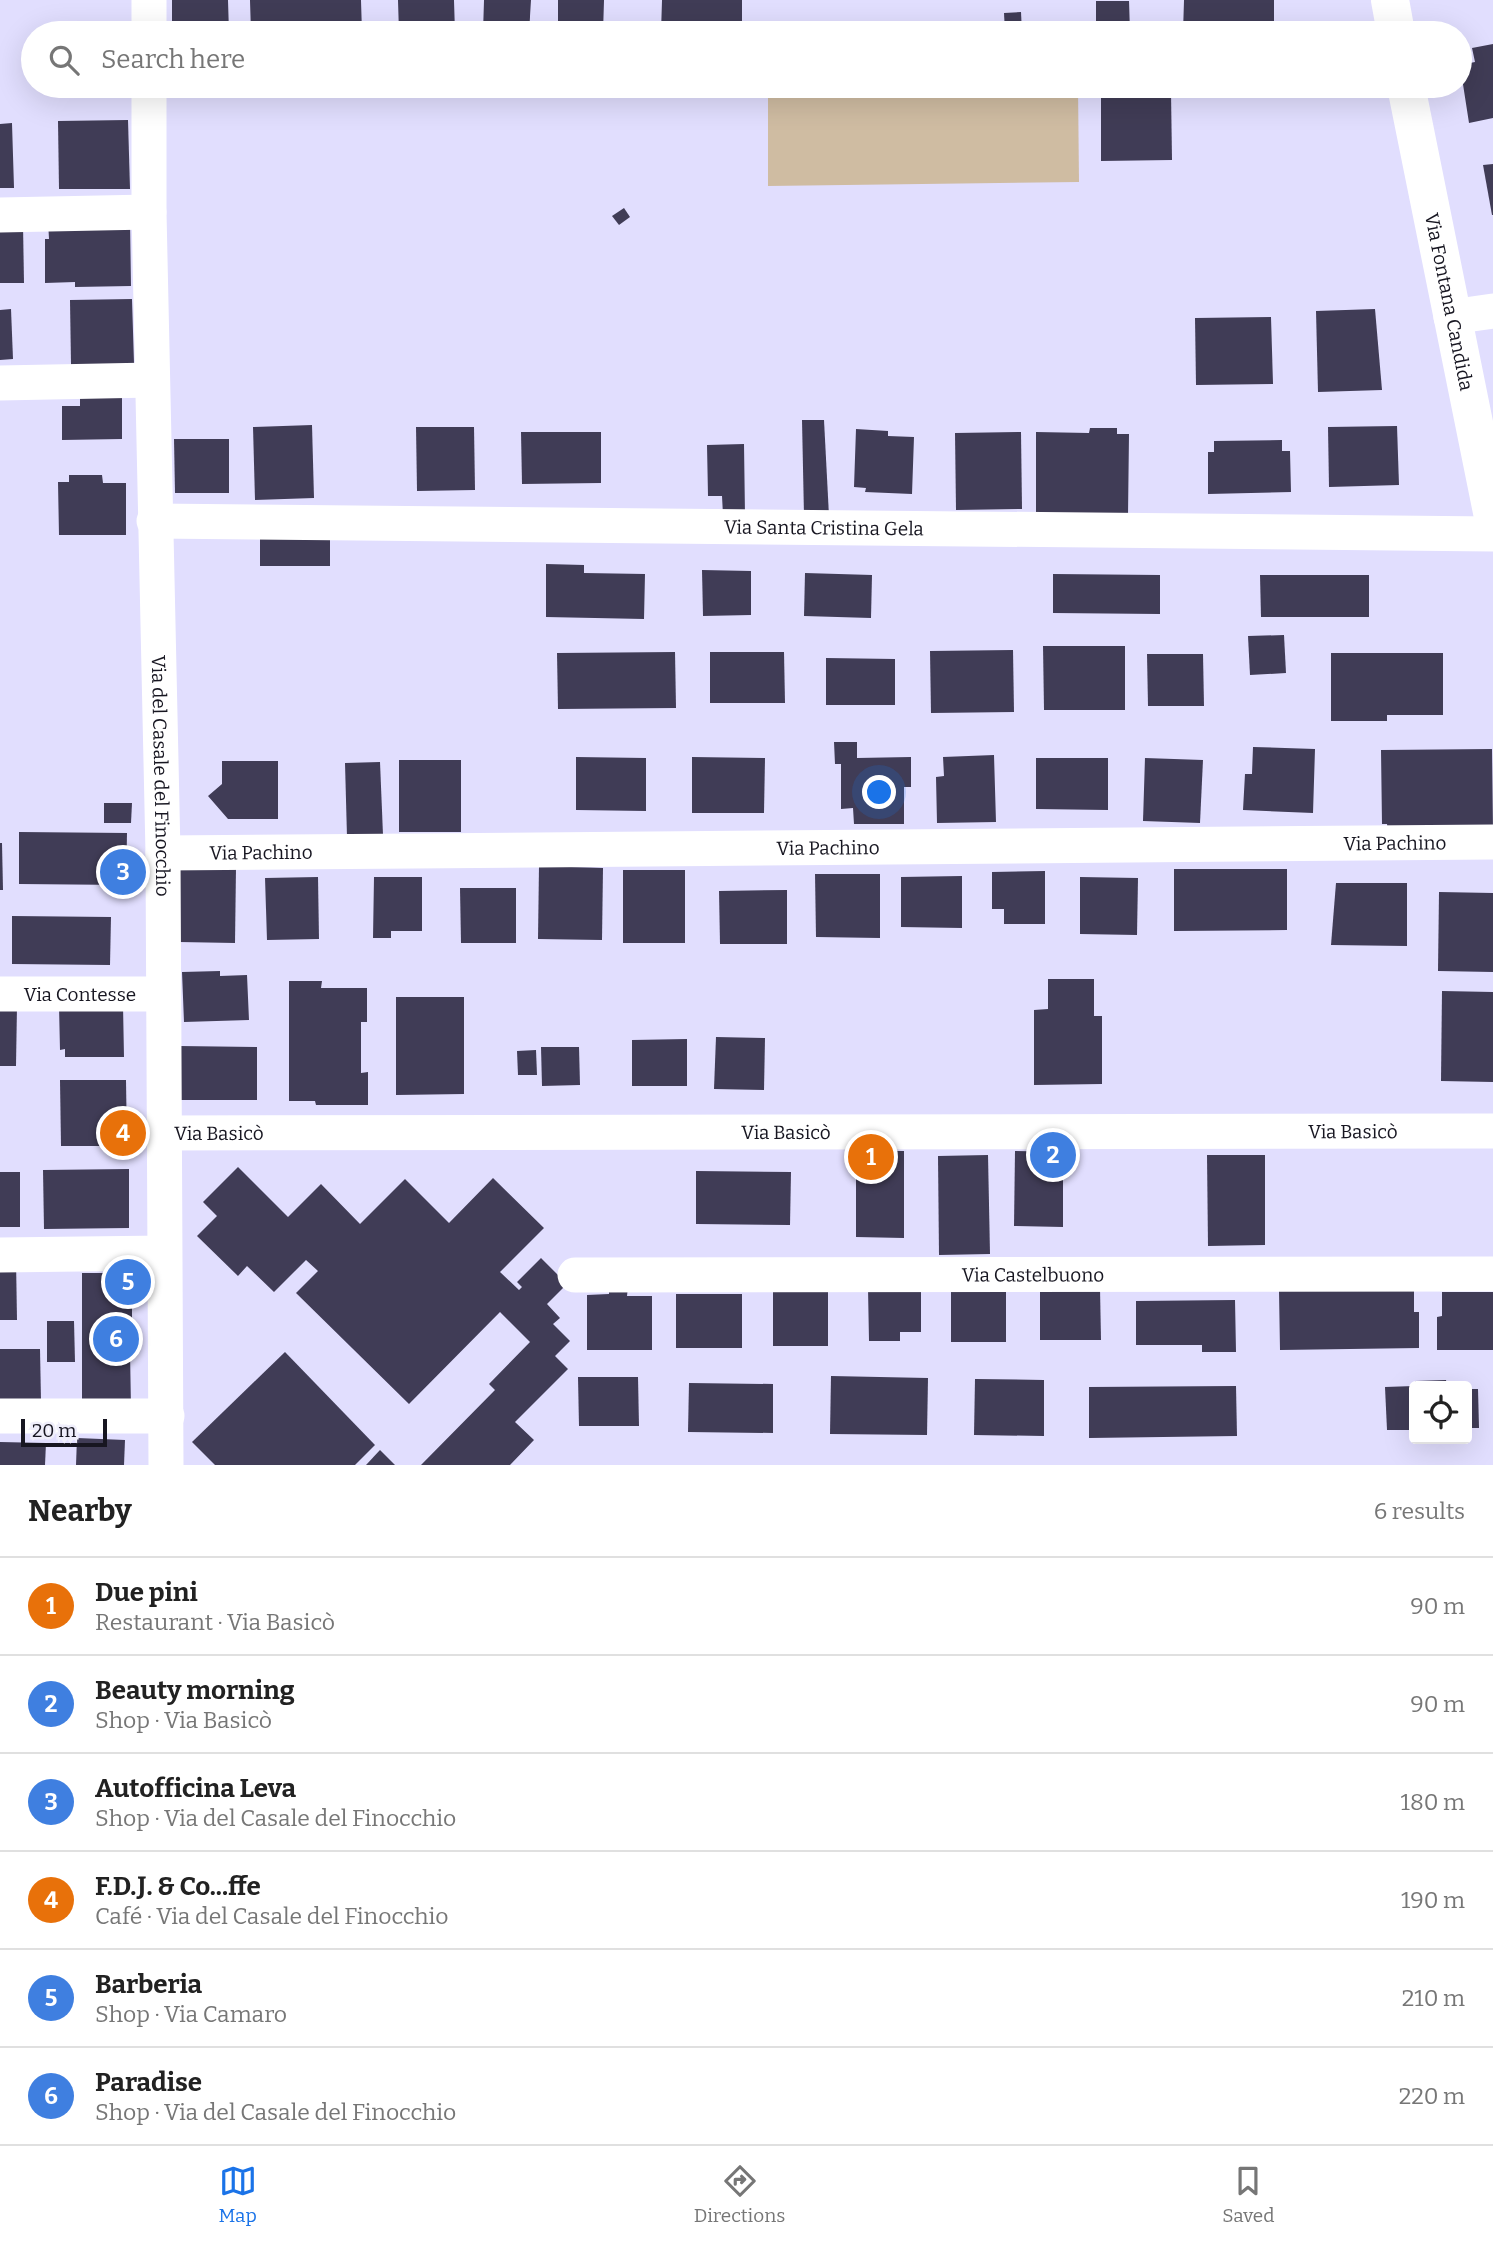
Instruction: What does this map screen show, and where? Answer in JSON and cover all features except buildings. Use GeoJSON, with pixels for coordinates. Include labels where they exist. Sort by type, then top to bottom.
{"type":"FeatureCollection","features":[{"type":"Feature","properties":{"kind":"main road"},"geometry":{"type":"LineString","coordinates":[[1390,0],[1394,21]]}},
{"type":"Feature","properties":{"kind":"main road","name":"Via Fontana Candida"},"geometry":{"type":"LineString","coordinates":[[1408,98],[1493,517]]}},
{"type":"Feature","properties":{"kind":"street"},"geometry":{"type":"LineString","coordinates":[[149,0],[149,21]]}},
{"type":"Feature","properties":{"kind":"street","name":"Via del Casale del Finocchio"},"geometry":{"type":"LineString","coordinates":[[149,98],[152,380],[163,853],[166,1465]]}},
{"type":"Feature","properties":{"kind":"street"},"geometry":{"type":"LineString","coordinates":[[0,215],[149,212]]}},
{"type":"Feature","properties":{"kind":"street"},"geometry":{"type":"LineString","coordinates":[[1451,317],[1493,311]]}},
{"type":"Feature","properties":{"kind":"street"},"geometry":{"type":"LineString","coordinates":[[0,383],[152,380]]}},
{"type":"Feature","properties":{"kind":"street","name":"Via Santa Cristina Gela"},"geometry":{"type":"LineString","coordinates":[[155,521],[1493,534]]}},
{"type":"Feature","properties":{"kind":"street","name":"Via Pachino"},"geometry":{"type":"LineString","coordinates":[[163,853],[1493,842]]}},
{"type":"Feature","properties":{"kind":"street","name":"Via Contesse"},"geometry":{"type":"LineString","coordinates":[[0,994],[162,994]]}},
{"type":"Feature","properties":{"kind":"street","name":"Via Basicò"},"geometry":{"type":"LineString","coordinates":[[163,1133],[1493,1131]]}},
{"type":"Feature","properties":{"kind":"street"},"geometry":{"type":"LineString","coordinates":[[0,1255],[164,1253]]}},
{"type":"Feature","properties":{"kind":"street","name":"Via Castelbuono"},"geometry":{"type":"LineString","coordinates":[[575,1275],[1493,1274]]}},
{"type":"Feature","properties":{"kind":"street"},"geometry":{"type":"LineString","coordinates":[[0,1416],[167,1416]]}},
{"type":"Feature","properties":{"kind":"shaded area"},"geometry":{"type":"Polygon","coordinates":[[[768,98],[1078,98],[1079,182],[768,186],[768,98]]]}},
{"type":"Feature","properties":{"kind":"place","name":"Autofficina Leva"},"geometry":{"type":"Point","coordinates":[123,872]}},
{"type":"Feature","properties":{"kind":"place","name":"F.D.J. & Co...ffe"},"geometry":{"type":"Point","coordinates":[123,1133]}},
{"type":"Feature","properties":{"kind":"place","name":"Beauty morning"},"geometry":{"type":"Point","coordinates":[1053,1155]}},
{"type":"Feature","properties":{"kind":"place","name":"Due pini"},"geometry":{"type":"Point","coordinates":[871,1157]}},
{"type":"Feature","properties":{"kind":"place","name":"Barberia"},"geometry":{"type":"Point","coordinates":[128,1282]}},
{"type":"Feature","properties":{"kind":"place","name":"Paradise"},"geometry":{"type":"Point","coordinates":[116,1339]}}]}
